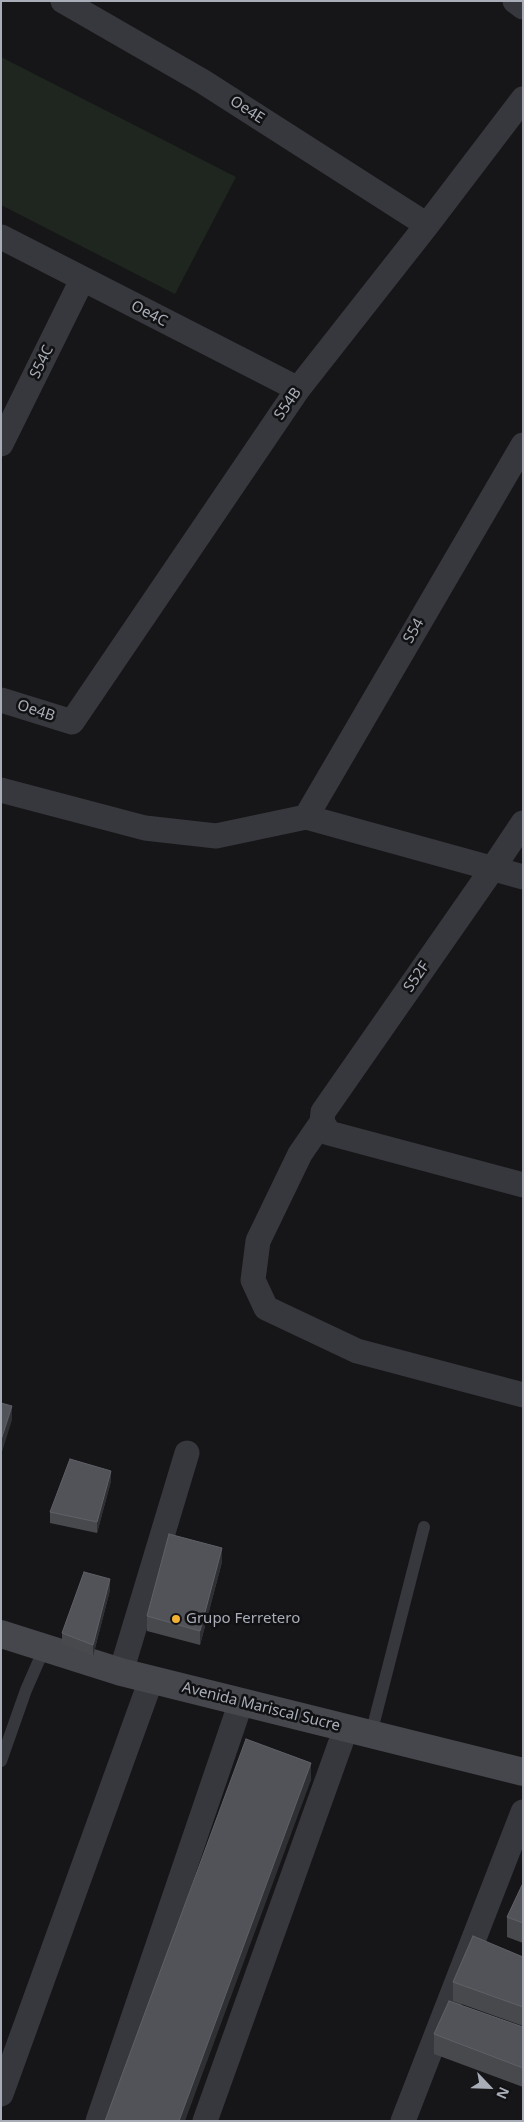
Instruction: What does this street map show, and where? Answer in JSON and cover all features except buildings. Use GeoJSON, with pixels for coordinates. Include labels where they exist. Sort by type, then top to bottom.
{"type":"FeatureCollection","features":[{"type":"Feature","properties":{"kind":"main road","name":"Avenida Mariscal Sucre"},"geometry":{"type":"LineString","coordinates":[[1,1634],[44,1649],[151,1680],[523,1772]]}},
{"type":"Feature","properties":{"kind":"street","name":"Oe4E"},"geometry":{"type":"LineString","coordinates":[[63,1],[202,81],[427,225]]}},
{"type":"Feature","properties":{"kind":"street"},"geometry":{"type":"LineString","coordinates":[[515,1],[523,7]]}},
{"type":"Feature","properties":{"kind":"street","name":"S54B"},"geometry":{"type":"LineString","coordinates":[[72,722],[298,389],[523,99]]}},
{"type":"Feature","properties":{"kind":"street","name":"Oe4C"},"geometry":{"type":"LineString","coordinates":[[1,237],[298,389]]}},
{"type":"Feature","properties":{"kind":"street","name":"S54C"},"geometry":{"type":"LineString","coordinates":[[1,444],[82,280]]}},
{"type":"Feature","properties":{"kind":"street","name":"S54"},"geometry":{"type":"LineString","coordinates":[[306,817],[523,445]]}},
{"type":"Feature","properties":{"kind":"street","name":"Oe4B"},"geometry":{"type":"LineString","coordinates":[[1,700],[72,722]]}},
{"type":"Feature","properties":{"kind":"street"},"geometry":{"type":"LineString","coordinates":[[1,790],[145,828],[216,836],[306,817],[523,877]]}},
{"type":"Feature","properties":{"kind":"street","name":"S52F"},"geometry":{"type":"LineString","coordinates":[[523,823],[323,1112],[326,1127],[300,1154],[258,1241],[254,1280],[266,1308],[357,1351],[523,1395]]}},
{"type":"Feature","properties":{"kind":"street"},"geometry":{"type":"LineString","coordinates":[[326,1127],[523,1185]]}},
{"type":"Feature","properties":{"kind":"street"},"geometry":{"type":"LineString","coordinates":[[121,1672],[187,1453]]}},
{"type":"Feature","properties":{"kind":"street"},"geometry":{"type":"LineString","coordinates":[[1,2094],[151,1680]]}},
{"type":"Feature","properties":{"kind":"street"},"geometry":{"type":"LineString","coordinates":[[98,2121],[241,1702]]}},
{"type":"Feature","properties":{"kind":"street"},"geometry":{"type":"LineString","coordinates":[[205,2121],[359,1731]]}},
{"type":"Feature","properties":{"kind":"street"},"geometry":{"type":"LineString","coordinates":[[403,2121],[523,1812]]}},
{"type":"Feature","properties":{"kind":"lane"},"geometry":{"type":"LineString","coordinates":[[359,1731],[424,1527]]}},
{"type":"Feature","properties":{"kind":"lane"},"geometry":{"type":"LineString","coordinates":[[1,1761],[26,1690],[44,1649]]}},
{"type":"Feature","properties":{"kind":"shaded area"},"geometry":{"type":"Polygon","coordinates":[[[1,57],[236,177],[175,294],[1,205],[1,57]]]}},
{"type":"Feature","properties":{"kind":"place","name":"Grupo Ferretero"},"geometry":{"type":"Point","coordinates":[176,1619]}}]}
